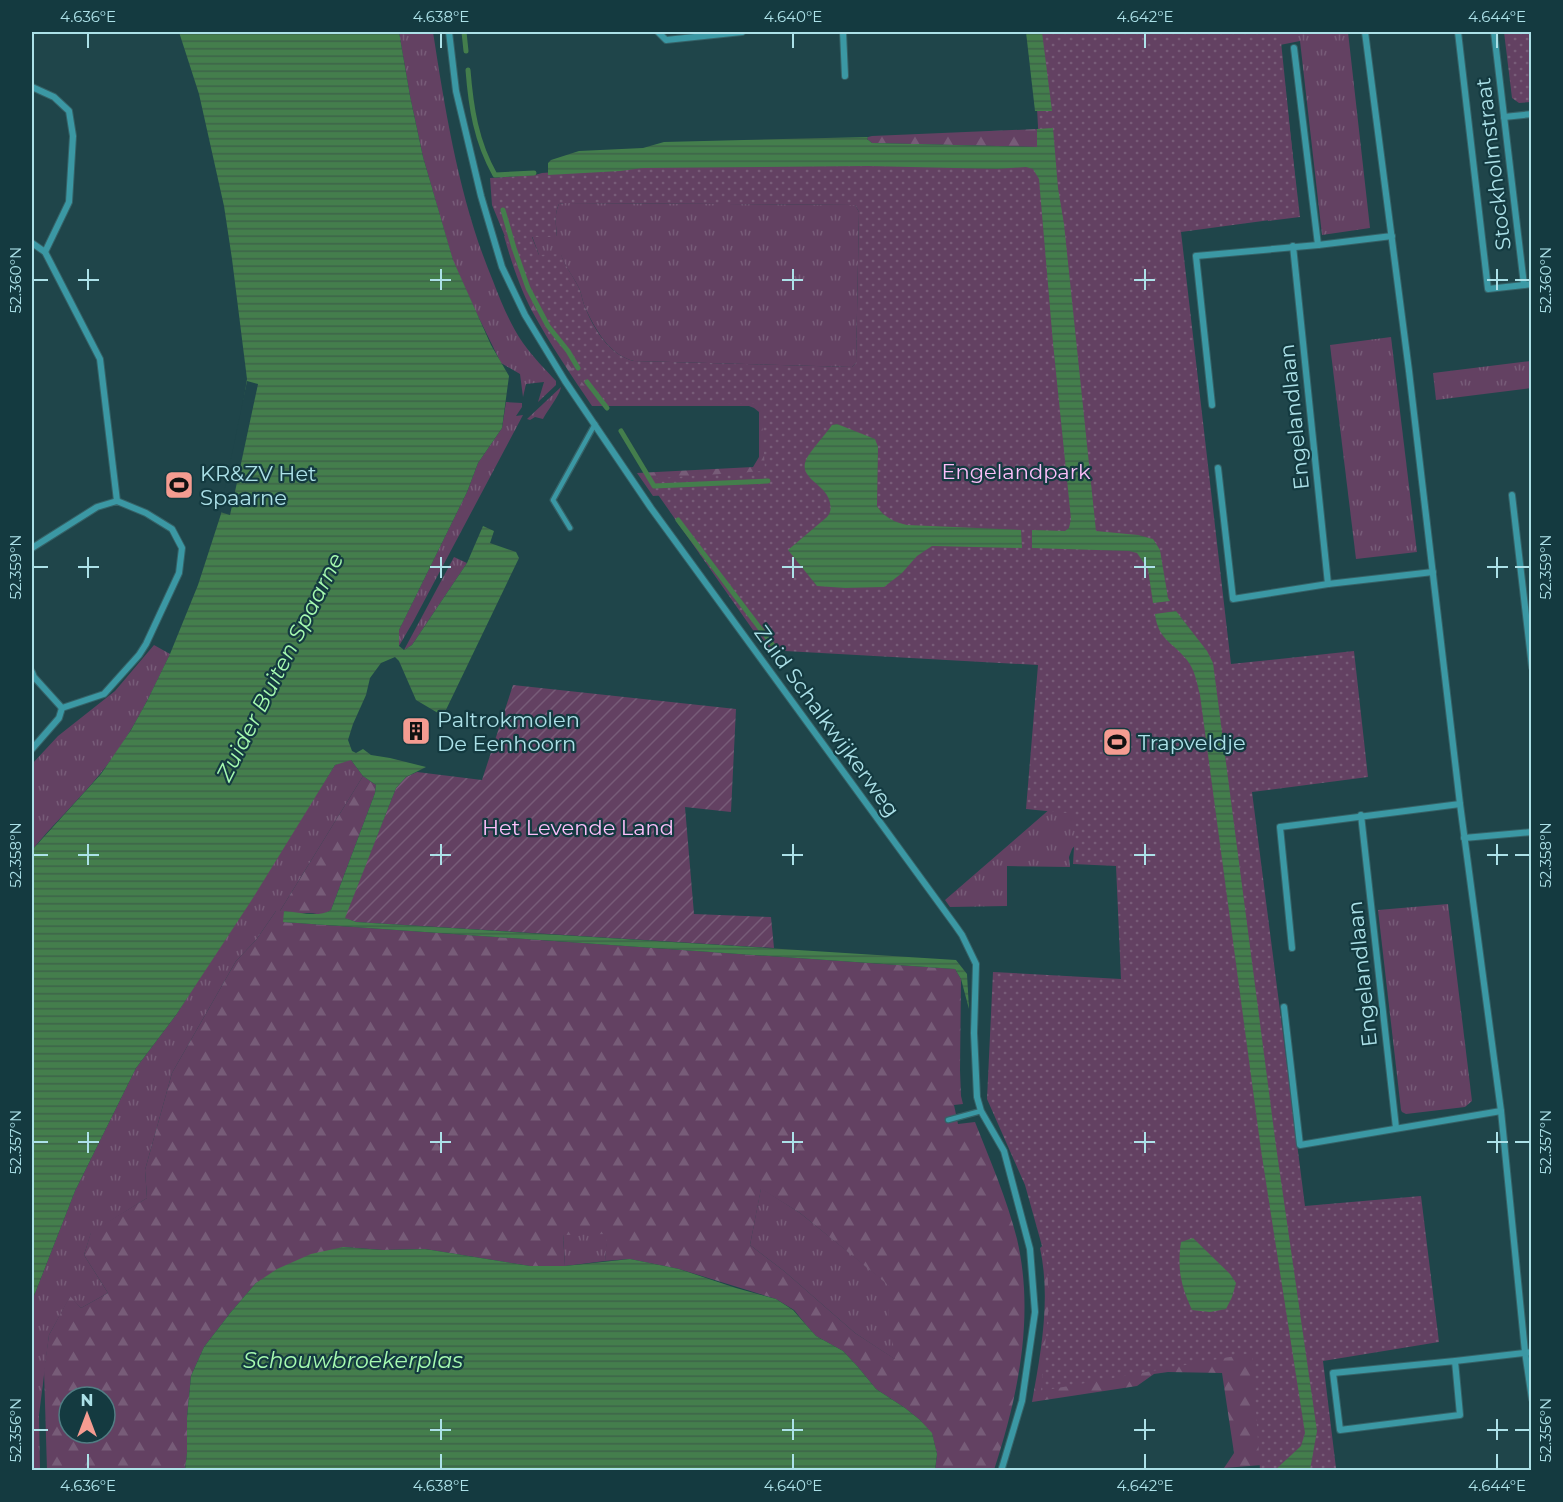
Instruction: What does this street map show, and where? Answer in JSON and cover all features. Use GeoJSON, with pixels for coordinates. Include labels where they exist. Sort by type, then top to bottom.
{"type":"FeatureCollection","features":[{"type":"Feature","properties":{"kind":"street","name":"Zuid Schalkwijkerweg"},"geometry":{"type":"LineString","coordinates":[[449,32],[456,91],[471,159],[502,267],[525,315],[565,381],[651,508],[962,935],[976,964],[974,1033],[977,1097],[981,1111],[1004,1151],[1030,1249],[1035,1312],[1022,1401],[1002,1468]]}},
{"type":"Feature","properties":{"kind":"street"},"geometry":{"type":"LineString","coordinates":[[658,32],[666,40],[742,32]]}},
{"type":"Feature","properties":{"kind":"street"},"geometry":{"type":"LineString","coordinates":[[843,32],[845,76]]}},
{"type":"Feature","properties":{"kind":"street"},"geometry":{"type":"LineString","coordinates":[[1365,32],[1412,390],[1464,838],[1501,1111],[1532,1399]]}},
{"type":"Feature","properties":{"kind":"street"},"geometry":{"type":"LineString","coordinates":[[1458,32],[1488,289],[1532,284]]}},
{"type":"Feature","properties":{"kind":"street","name":"Stockholmstraat"},"geometry":{"type":"LineString","coordinates":[[1494,32],[1524,285]]}},
{"type":"Feature","properties":{"kind":"street"},"geometry":{"type":"LineString","coordinates":[[1294,48],[1318,245]]}},
{"type":"Feature","properties":{"kind":"street"},"geometry":{"type":"LineString","coordinates":[[32,87],[54,97],[69,111],[73,136],[69,202],[45,252]]}},
{"type":"Feature","properties":{"kind":"street"},"geometry":{"type":"LineString","coordinates":[[1504,117],[1532,114]]}},
{"type":"Feature","properties":{"kind":"street"},"geometry":{"type":"LineString","coordinates":[[1212,405],[1196,256],[1392,236]]}},
{"type":"Feature","properties":{"kind":"street"},"geometry":{"type":"LineString","coordinates":[[32,243],[45,252],[100,359],[117,501]]}},
{"type":"Feature","properties":{"kind":"street","name":"Engelandlaan"},"geometry":{"type":"LineString","coordinates":[[1293,246],[1328,584]]}},
{"type":"Feature","properties":{"kind":"street"},"geometry":{"type":"LineString","coordinates":[[1218,468],[1233,599],[1328,584],[1432,572]]}},
{"type":"Feature","properties":{"kind":"street"},"geometry":{"type":"LineString","coordinates":[[1512,495],[1532,667]]}},
{"type":"Feature","properties":{"kind":"street"},"geometry":{"type":"LineString","coordinates":[[32,549],[97,507],[117,501],[146,513],[172,529],[182,548],[179,573],[146,645],[139,655],[104,694],[62,708]]}},
{"type":"Feature","properties":{"kind":"street"},"geometry":{"type":"LineString","coordinates":[[32,672],[62,708]]}},
{"type":"Feature","properties":{"kind":"street"},"geometry":{"type":"LineString","coordinates":[[32,749],[59,718],[62,708]]}},
{"type":"Feature","properties":{"kind":"street"},"geometry":{"type":"LineString","coordinates":[[1292,948],[1280,826],[1460,804]]}},
{"type":"Feature","properties":{"kind":"street","name":"Engelandlaan"},"geometry":{"type":"LineString","coordinates":[[1361,815],[1396,1128]]}},
{"type":"Feature","properties":{"kind":"street"},"geometry":{"type":"LineString","coordinates":[[1464,838],[1532,832]]}},
{"type":"Feature","properties":{"kind":"street"},"geometry":{"type":"LineString","coordinates":[[1284,1007],[1300,1145],[1501,1111]]}},
{"type":"Feature","properties":{"kind":"street"},"geometry":{"type":"LineString","coordinates":[[1455,1361],[1460,1415],[1340,1430],[1333,1373],[1528,1352]]}},
{"type":"Feature","properties":{"kind":"lane"},"geometry":{"type":"LineString","coordinates":[[570,528],[554,500],[595,424]]}},
{"type":"Feature","properties":{"kind":"lane"},"geometry":{"type":"LineString","coordinates":[[948,1120],[981,1111]]}},
{"type":"Feature","properties":{"kind":"green space"},"geometry":{"type":"Polygon","coordinates":[[[399,32],[433,32],[443,95],[463,190],[481,251],[514,328],[530,353],[556,381],[556,385],[538,402],[544,382],[526,384],[523,397],[520,374],[501,363],[453,261],[423,157],[399,32]]]}},
{"type":"Feature","properties":{"kind":"green space","name":"Engelandpark"},"geometry":{"type":"Polygon","coordinates":[[[1028,32],[1280,32],[1299,216],[1181,232],[1231,664],[1354,651],[1368,777],[1252,792],[1305,1206],[1421,1196],[1439,1342],[1323,1361],[1336,1468],[1260,1470],[1252,1353],[1041,1391],[1049,1302],[1047,1264],[1025,1185],[987,1099],[993,972],[1121,979],[1116,866],[1073,864],[1076,814],[1026,809],[1038,665],[767,650],[647,479],[765,471],[761,404],[596,401],[555,346],[534,307],[492,205],[490,178],[542,173],[646,166],[1040,165],[1037,108],[1028,32]],[[564,203],[559,204],[556,212],[557,237],[532,237],[539,255],[561,254],[579,288],[593,324],[610,347],[625,358],[634,361],[852,367],[856,363],[859,212],[855,205],[564,203]]]}},
{"type":"Feature","properties":{"kind":"green space"},"geometry":{"type":"Polygon","coordinates":[[[1215,32],[1348,32],[1370,228],[1322,235],[1300,41],[1280,45],[1300,217],[1268,221],[1260,164],[1215,32]]]}},
{"type":"Feature","properties":{"kind":"green space"},"geometry":{"type":"Polygon","coordinates":[[[1504,32],[1531,32],[1531,102],[1519,103],[1512,98],[1504,32]]]}},
{"type":"Feature","properties":{"kind":"green space"},"geometry":{"type":"Polygon","coordinates":[[[1037,129],[1037,147],[872,143],[867,139],[872,136],[1037,129]]]}},
{"type":"Feature","properties":{"kind":"green space"},"geometry":{"type":"Polygon","coordinates":[[[559,204],[855,205],[859,212],[856,363],[852,367],[634,361],[625,358],[610,347],[593,324],[579,288],[561,255],[539,255],[532,236],[557,236],[556,212],[559,204]]]}},
{"type":"Feature","properties":{"kind":"green space"},"geometry":{"type":"Polygon","coordinates":[[[504,236],[512,236],[579,355],[775,397],[779,488],[653,496],[637,473],[753,467],[759,457],[759,412],[749,406],[592,406],[532,311],[516,274],[504,236]]]}},
{"type":"Feature","properties":{"kind":"green space"},"geometry":{"type":"Polygon","coordinates":[[[1391,337],[1417,552],[1356,559],[1330,345],[1391,337]]]}},
{"type":"Feature","properties":{"kind":"green space"},"geometry":{"type":"Polygon","coordinates":[[[1531,361],[1531,388],[1436,400],[1433,373],[1531,361]]]}},
{"type":"Feature","properties":{"kind":"green space"},"geometry":{"type":"Polygon","coordinates":[[[561,387],[543,419],[535,417],[527,419],[561,387]]]}},
{"type":"Feature","properties":{"kind":"green space"},"geometry":{"type":"Polygon","coordinates":[[[506,402],[522,403],[516,416],[523,415],[399,646],[399,630],[467,492],[478,463],[502,428],[506,402]]]}},
{"type":"Feature","properties":{"kind":"green space"},"geometry":{"type":"Polygon","coordinates":[[[454,557],[467,563],[412,645],[404,650],[454,557]]]}},
{"type":"Feature","properties":{"kind":"green space"},"geometry":{"type":"Polygon","coordinates":[[[154,645],[170,654],[130,731],[100,774],[32,850],[32,764],[58,736],[115,691],[154,645]]]}},
{"type":"Feature","properties":{"kind":"green space","name":"Het Levende Land"},"geometry":{"type":"Polygon","coordinates":[[[513,685],[736,709],[731,812],[685,807],[694,914],[771,917],[774,948],[356,922],[344,918],[396,788],[406,777],[417,772],[482,780],[513,685]]]}},
{"type":"Feature","properties":{"kind":"green space"},"geometry":{"type":"Polygon","coordinates":[[[1165,740],[1072,849],[1069,857],[1070,867],[1007,866],[1007,906],[950,907],[945,900],[1051,808],[1165,740]]]}},
{"type":"Feature","properties":{"kind":"green space"},"geometry":{"type":"Polygon","coordinates":[[[351,760],[363,776],[280,911],[276,911],[256,940],[236,961],[172,1073],[145,1170],[147,1198],[91,1233],[84,1255],[108,1293],[81,1308],[70,1297],[49,1335],[39,1415],[40,1470],[32,1470],[32,1301],[75,1191],[136,1068],[176,1015],[335,765],[351,760]]]}},
{"type":"Feature","properties":{"kind":"green space"},"geometry":{"type":"Polygon","coordinates":[[[363,776],[376,785],[375,793],[331,910],[321,914],[301,914],[283,922],[955,969],[961,979],[960,1070],[963,1104],[954,1105],[958,1124],[975,1122],[1008,1209],[1017,1239],[1022,1268],[1024,1327],[1017,1385],[994,1470],[935,1470],[937,1454],[932,1434],[920,1420],[876,1389],[843,1351],[816,1336],[794,1310],[776,1299],[679,1269],[630,1259],[605,1261],[607,1234],[563,1235],[565,1266],[530,1266],[425,1249],[383,1250],[343,1247],[256,1283],[204,1347],[191,1376],[185,1470],[47,1470],[44,1370],[49,1335],[70,1296],[81,1308],[108,1293],[84,1255],[91,1232],[147,1198],[145,1170],[172,1073],[236,961],[256,940],[276,911],[280,911],[363,776]],[[761,1189],[750,1245],[784,1271],[855,1333],[895,1359],[889,1314],[890,1296],[893,1289],[800,1213],[761,1189]]]}},
{"type":"Feature","properties":{"kind":"green space"},"geometry":{"type":"Polygon","coordinates":[[[1448,904],[1472,1101],[1465,1107],[1406,1114],[1401,1110],[1378,910],[1448,904]]]}},
{"type":"Feature","properties":{"kind":"green space"},"geometry":{"type":"Polygon","coordinates":[[[761,1188],[800,1213],[894,1289],[889,1305],[896,1360],[855,1333],[784,1271],[750,1245],[761,1188]]]}},
{"type":"Feature","properties":{"kind":"green space"},"geometry":{"type":"Polygon","coordinates":[[[563,1234],[608,1234],[605,1261],[565,1266],[563,1234]]]}},
{"type":"Feature","properties":{"kind":"green space"},"geometry":{"type":"Polygon","coordinates":[[[1049,1239],[1263,1354],[1262,1465],[1224,1468],[1234,1453],[1222,1373],[1154,1374],[1137,1386],[1032,1402],[1045,1306],[1040,1248],[1049,1239]]]}},
{"type":"Feature","properties":{"kind":"water","name":"Zuider Buiten Spaarne"},"geometry":{"type":"Polygon","coordinates":[[[179,32],[399,32],[423,157],[453,260],[491,345],[509,376],[502,428],[478,463],[467,492],[399,630],[399,646],[404,650],[412,645],[467,563],[483,526],[494,531],[490,543],[516,552],[519,558],[443,716],[416,700],[399,661],[395,657],[381,663],[370,678],[366,695],[348,740],[352,751],[356,753],[363,749],[371,755],[426,767],[406,777],[396,788],[345,918],[356,922],[956,960],[967,974],[969,1009],[961,979],[955,969],[283,922],[284,911],[320,914],[331,910],[375,793],[376,785],[363,776],[351,760],[335,765],[251,901],[176,1015],[136,1068],[75,1191],[32,1301],[32,850],[101,774],[131,730],[170,654],[198,585],[221,514],[247,379],[224,206],[199,94],[179,32]]]}},
{"type":"Feature","properties":{"kind":"water"},"geometry":{"type":"Polygon","coordinates":[[[1026,32],[1042,32],[1052,111],[1035,111],[1026,32]]]}},
{"type":"Feature","properties":{"kind":"water"},"geometry":{"type":"Polygon","coordinates":[[[1053,128],[1096,531],[1138,535],[1153,539],[1160,550],[1170,601],[1153,603],[1148,569],[1137,553],[1032,548],[1032,530],[1065,531],[1069,528],[1071,519],[1039,179],[1033,169],[1026,167],[997,169],[868,166],[643,168],[548,175],[548,163],[551,160],[579,151],[643,148],[664,142],[868,137],[867,139],[872,143],[1037,147],[1037,129],[1053,128]]]}},
{"type":"Feature","properties":{"kind":"water"},"geometry":{"type":"Polygon","coordinates":[[[837,424],[875,439],[878,447],[877,506],[886,516],[907,525],[1021,530],[1022,548],[932,546],[917,556],[902,573],[884,587],[817,586],[788,550],[830,512],[828,496],[809,477],[805,467],[806,460],[814,447],[832,425],[837,424]]]}},
{"type":"Feature","properties":{"kind":"water"},"geometry":{"type":"Polygon","coordinates":[[[1176,611],[1207,651],[1213,663],[1276,1146],[1317,1431],[1310,1470],[1275,1470],[1301,1446],[1305,1433],[1261,1150],[1200,695],[1190,664],[1159,630],[1155,614],[1176,611]]]}},
{"type":"Feature","properties":{"kind":"water"},"geometry":{"type":"Polygon","coordinates":[[[1193,1238],[1230,1274],[1236,1283],[1226,1309],[1210,1312],[1192,1310],[1185,1293],[1179,1261],[1181,1242],[1193,1238]]]}},
{"type":"Feature","properties":{"kind":"water","name":"Schouwbroekerplas"},"geometry":{"type":"Polygon","coordinates":[[[343,1247],[383,1250],[425,1249],[530,1266],[565,1266],[630,1259],[679,1269],[776,1299],[793,1310],[816,1336],[843,1351],[876,1389],[920,1420],[932,1433],[937,1454],[935,1470],[185,1470],[191,1376],[204,1347],[256,1283],[277,1269],[311,1254],[343,1247]]]}},
{"type":"Feature","properties":{"kind":"pier"},"geometry":{"type":"Polygon","coordinates":[[[247,381],[258,384],[230,515],[220,512],[247,381]]]}},
{"type":"Feature","properties":{"kind":"waterway"},"geometry":{"type":"LineString","coordinates":[[464,32],[466,51]]}},
{"type":"Feature","properties":{"kind":"waterway"},"geometry":{"type":"LineString","coordinates":[[468,70],[476,124],[483,150],[495,175],[534,173]]}},
{"type":"Feature","properties":{"kind":"waterway"},"geometry":{"type":"LineString","coordinates":[[503,210],[528,288],[548,326],[578,368]]}},
{"type":"Feature","properties":{"kind":"waterway"},"geometry":{"type":"LineString","coordinates":[[587,382],[607,408]]}},
{"type":"Feature","properties":{"kind":"waterway"},"geometry":{"type":"LineString","coordinates":[[621,431],[654,486],[768,481]]}},
{"type":"Feature","properties":{"kind":"waterway"},"geometry":{"type":"LineString","coordinates":[[678,520],[781,656]]}},
{"type":"Feature","properties":{"kind":"place","name":"KR&ZV Het Spaarne"},"geometry":{"type":"Point","coordinates":[179,485]}},
{"type":"Feature","properties":{"kind":"place","name":"Paltrokmolen De Eenhoorn"},"geometry":{"type":"Point","coordinates":[416,731]}},
{"type":"Feature","properties":{"kind":"place","name":"Trapveldje"},"geometry":{"type":"Point","coordinates":[1117,742]}}]}
